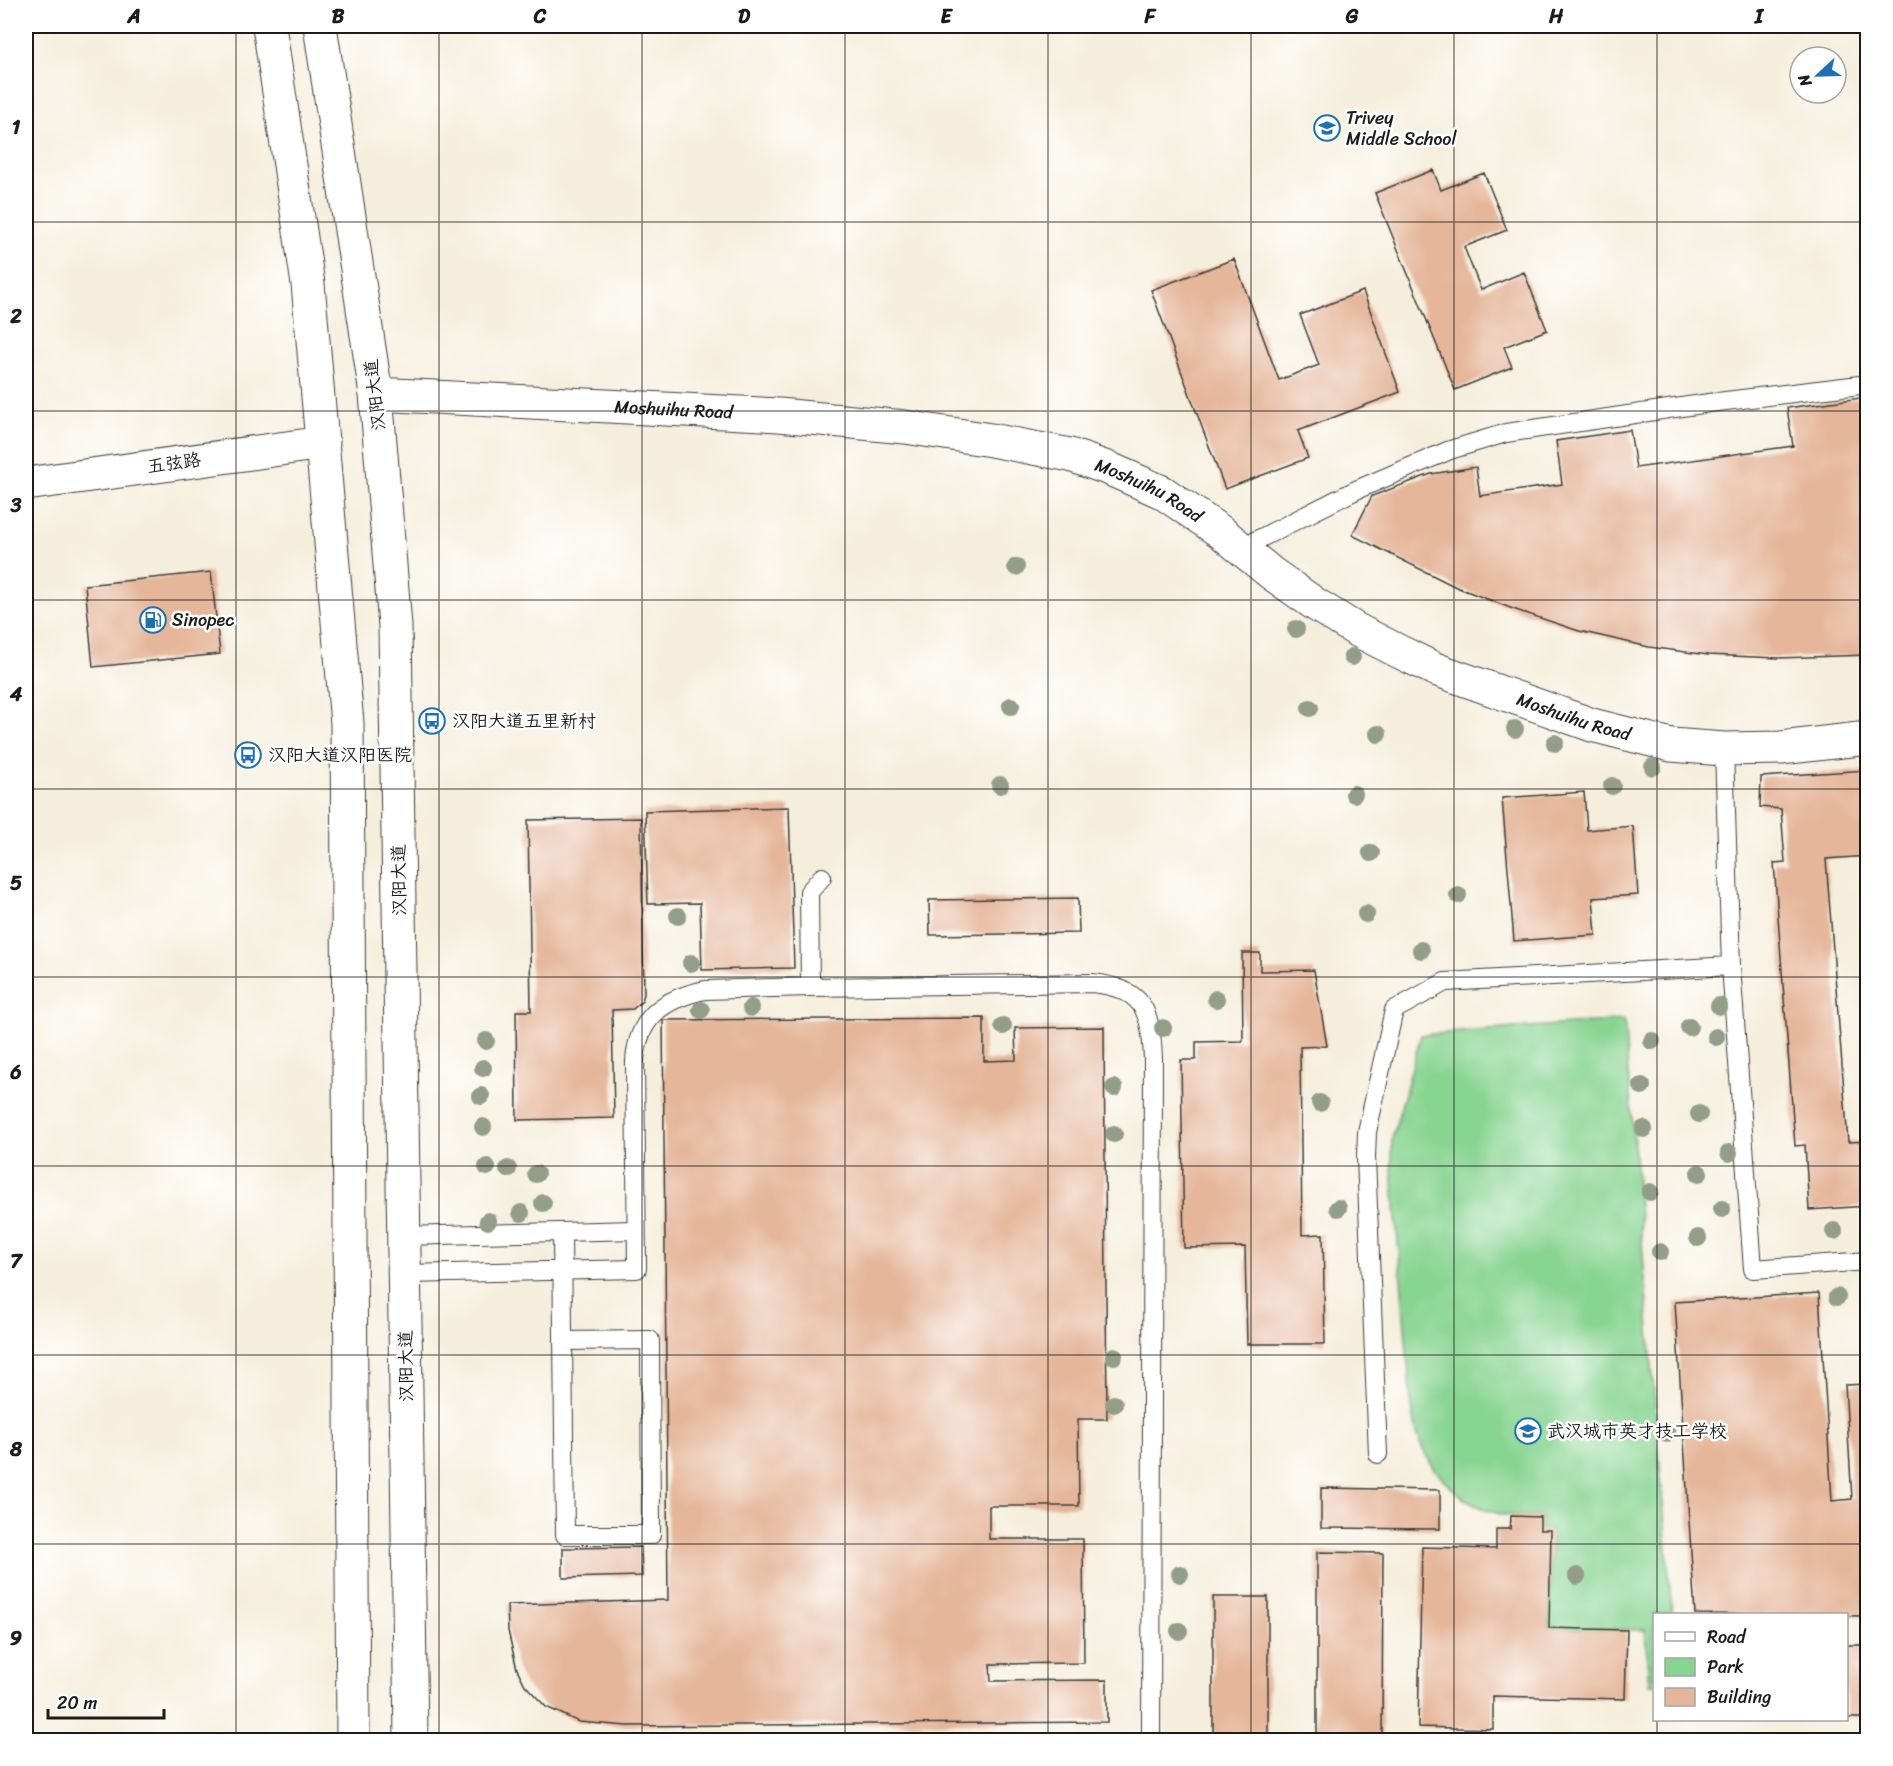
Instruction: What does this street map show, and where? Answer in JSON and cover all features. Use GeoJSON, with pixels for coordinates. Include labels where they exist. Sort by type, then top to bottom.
{"type":"FeatureCollection","features":[{"type":"Feature","properties":{"kind":"main road"},"geometry":{"type":"LineString","coordinates":[[269,26],[308,284],[347,723],[353,1740]]}},
{"type":"Feature","properties":{"kind":"main road","name":"汉阳大道"},"geometry":{"type":"LineString","coordinates":[[320,26],[376,394],[395,626],[411,1740]]}},
{"type":"Feature","properties":{"kind":"main road","name":"Moshuihu Road"},"geometry":{"type":"LineString","coordinates":[[376,394],[779,415],[905,428],[991,440],[1070,455],[1162,492],[1221,531],[1270,573],[1355,629],[1435,669],[1603,728],[1671,745],[1724,749],[1781,748],[1868,738]]}},
{"type":"Feature","properties":{"kind":"main road","name":"五弦路"},"geometry":{"type":"LineString","coordinates":[[26,483],[323,443]]}},
{"type":"Feature","properties":{"kind":"lane"},"geometry":{"type":"LineString","coordinates":[[1241,548],[1356,490],[1450,450],[1506,433],[1709,403],[1868,384]]}},
{"type":"Feature","properties":{"kind":"lane"},"geometry":{"type":"LineString","coordinates":[[1724,749],[1731,966],[1753,1269],[1868,1261]]}},
{"type":"Feature","properties":{"kind":"lane"},"geometry":{"type":"LineString","coordinates":[[810,987],[809,892],[822,877]]}},
{"type":"Feature","properties":{"kind":"lane"},"geometry":{"type":"LineString","coordinates":[[1378,1454],[1366,1157],[1367,1132],[1394,1010],[1445,982],[1731,966]]}},
{"type":"Feature","properties":{"kind":"lane"},"geometry":{"type":"LineString","coordinates":[[405,1274],[637,1269],[636,1044],[643,1026],[654,1013],[668,1003],[690,993],[705,990],[810,987],[1092,983],[1111,985],[1133,994],[1142,1005],[1152,1035],[1153,1059],[1151,1740]]}},
{"type":"Feature","properties":{"kind":"lane"},"geometry":{"type":"LineString","coordinates":[[404,1236],[636,1230]]}},
{"type":"Feature","properties":{"kind":"lane"},"geometry":{"type":"LineString","coordinates":[[562,1232],[563,1270],[563,1341],[565,1535],[651,1535],[650,1340],[563,1341]]}},
{"type":"Feature","properties":{"kind":"green space"},"geometry":{"type":"Polygon","coordinates":[[[1624,1020],[1672,1613],[1653,1613],[1653,1684],[1649,1685],[1645,1630],[1549,1628],[1551,1530],[1540,1530],[1540,1517],[1496,1513],[1466,1499],[1452,1488],[1431,1463],[1416,1429],[1411,1401],[1392,1169],[1392,1139],[1421,1035],[1624,1020]]]}},
{"type":"Feature","properties":{"kind":"building"},"geometry":{"type":"Polygon","coordinates":[[[1433,170],[1441,190],[1484,173],[1507,230],[1464,247],[1481,290],[1524,272],[1547,330],[1504,347],[1512,367],[1455,390],[1375,193],[1433,170]]]}},
{"type":"Feature","properties":{"kind":"building"},"geometry":{"type":"Polygon","coordinates":[[[1234,259],[1279,380],[1319,365],[1300,315],[1363,291],[1400,392],[1298,431],[1308,458],[1225,489],[1151,290],[1234,259]]]}},
{"type":"Feature","properties":{"kind":"building"},"geometry":{"type":"Polygon","coordinates":[[[1868,397],[1868,655],[1778,658],[1708,655],[1649,647],[1579,631],[1456,587],[1352,535],[1372,496],[1431,474],[1476,467],[1480,496],[1562,484],[1556,441],[1630,430],[1636,468],[1793,446],[1787,408],[1868,397]]]}},
{"type":"Feature","properties":{"kind":"building","name":"Sinopec"},"geometry":{"type":"Polygon","coordinates":[[[211,572],[220,654],[93,667],[85,585],[211,572]]]}},
{"type":"Feature","properties":{"kind":"building"},"geometry":{"type":"Polygon","coordinates":[[[1868,770],[1868,856],[1826,859],[1848,1142],[1868,1141],[1868,1206],[1809,1210],[1805,1145],[1795,1146],[1774,863],[1785,862],[1781,809],[1760,807],[1761,777],[1868,770]]]}},
{"type":"Feature","properties":{"kind":"building"},"geometry":{"type":"Polygon","coordinates":[[[1584,792],[1587,830],[1633,826],[1638,895],[1593,898],[1596,935],[1514,941],[1502,798],[1584,792]]]}},
{"type":"Feature","properties":{"kind":"building"},"geometry":{"type":"Polygon","coordinates":[[[789,807],[794,968],[702,970],[700,903],[648,904],[645,811],[789,807]]]}},
{"type":"Feature","properties":{"kind":"building"},"geometry":{"type":"Polygon","coordinates":[[[641,818],[644,994],[642,1001],[633,1009],[612,1010],[614,1118],[517,1120],[516,1011],[531,1011],[528,820],[641,818]]]}},
{"type":"Feature","properties":{"kind":"building"},"geometry":{"type":"Polygon","coordinates":[[[1078,898],[1079,933],[930,935],[929,900],[1078,898]]]}},
{"type":"Feature","properties":{"kind":"building"},"geometry":{"type":"Polygon","coordinates":[[[1242,953],[1260,953],[1260,971],[1314,970],[1327,1046],[1300,1047],[1302,1235],[1323,1234],[1325,1344],[1247,1344],[1245,1247],[1184,1248],[1181,1060],[1196,1060],[1196,1042],[1243,1041],[1242,953]]]}},
{"type":"Feature","properties":{"kind":"building"},"geometry":{"type":"Polygon","coordinates":[[[984,1018],[984,1061],[1016,1060],[1015,1028],[1104,1027],[1107,1419],[1078,1419],[1079,1506],[989,1506],[989,1539],[1083,1539],[1084,1663],[990,1664],[991,1681],[1107,1680],[1107,1722],[627,1726],[579,1722],[546,1707],[525,1685],[517,1669],[508,1631],[507,1605],[668,1600],[663,1020],[984,1018]]]}},
{"type":"Feature","properties":{"kind":"building"},"geometry":{"type":"Polygon","coordinates":[[[1819,1293],[1832,1501],[1852,1499],[1845,1385],[1868,1384],[1868,1616],[1848,1616],[1848,1613],[1695,1613],[1675,1302],[1819,1293]]]}},
{"type":"Feature","properties":{"kind":"building"},"geometry":{"type":"Polygon","coordinates":[[[1321,1488],[1440,1490],[1440,1529],[1321,1528],[1321,1488]]]}},
{"type":"Feature","properties":{"kind":"building"},"geometry":{"type":"Polygon","coordinates":[[[1511,1516],[1540,1517],[1540,1530],[1551,1530],[1549,1628],[1627,1630],[1625,1699],[1493,1696],[1493,1729],[1418,1727],[1422,1547],[1496,1549],[1496,1529],[1510,1529],[1511,1516]]]}},
{"type":"Feature","properties":{"kind":"building"},"geometry":{"type":"Polygon","coordinates":[[[641,1547],[642,1576],[563,1578],[563,1548],[641,1547]]]}},
{"type":"Feature","properties":{"kind":"building"},"geometry":{"type":"Polygon","coordinates":[[[1317,1552],[1383,1553],[1382,1737],[1317,1736],[1317,1552]]]}},
{"type":"Feature","properties":{"kind":"building"},"geometry":{"type":"Polygon","coordinates":[[[1213,1597],[1268,1597],[1268,1738],[1213,1738],[1213,1597]]]}},
{"type":"Feature","properties":{"kind":"building"},"geometry":{"type":"Polygon","coordinates":[[[1848,1645],[1868,1645],[1868,1718],[1848,1718],[1848,1645]]]}},
{"type":"Feature","properties":{"kind":"place","name":"Trivey Middle School"},"geometry":{"type":"Point","coordinates":[1327,128]}},
{"type":"Feature","properties":{"kind":"place","name":"Sinopec"},"geometry":{"type":"Point","coordinates":[153,620]}},
{"type":"Feature","properties":{"kind":"place","name":"汉阳大道五里新村"},"geometry":{"type":"Point","coordinates":[432,721]}},
{"type":"Feature","properties":{"kind":"place","name":"汉阳大道汉阳医院"},"geometry":{"type":"Point","coordinates":[248,755]}},
{"type":"Feature","properties":{"kind":"place","name":"武汉城市英才技工学校"},"geometry":{"type":"Point","coordinates":[1528,1431]}}]}
